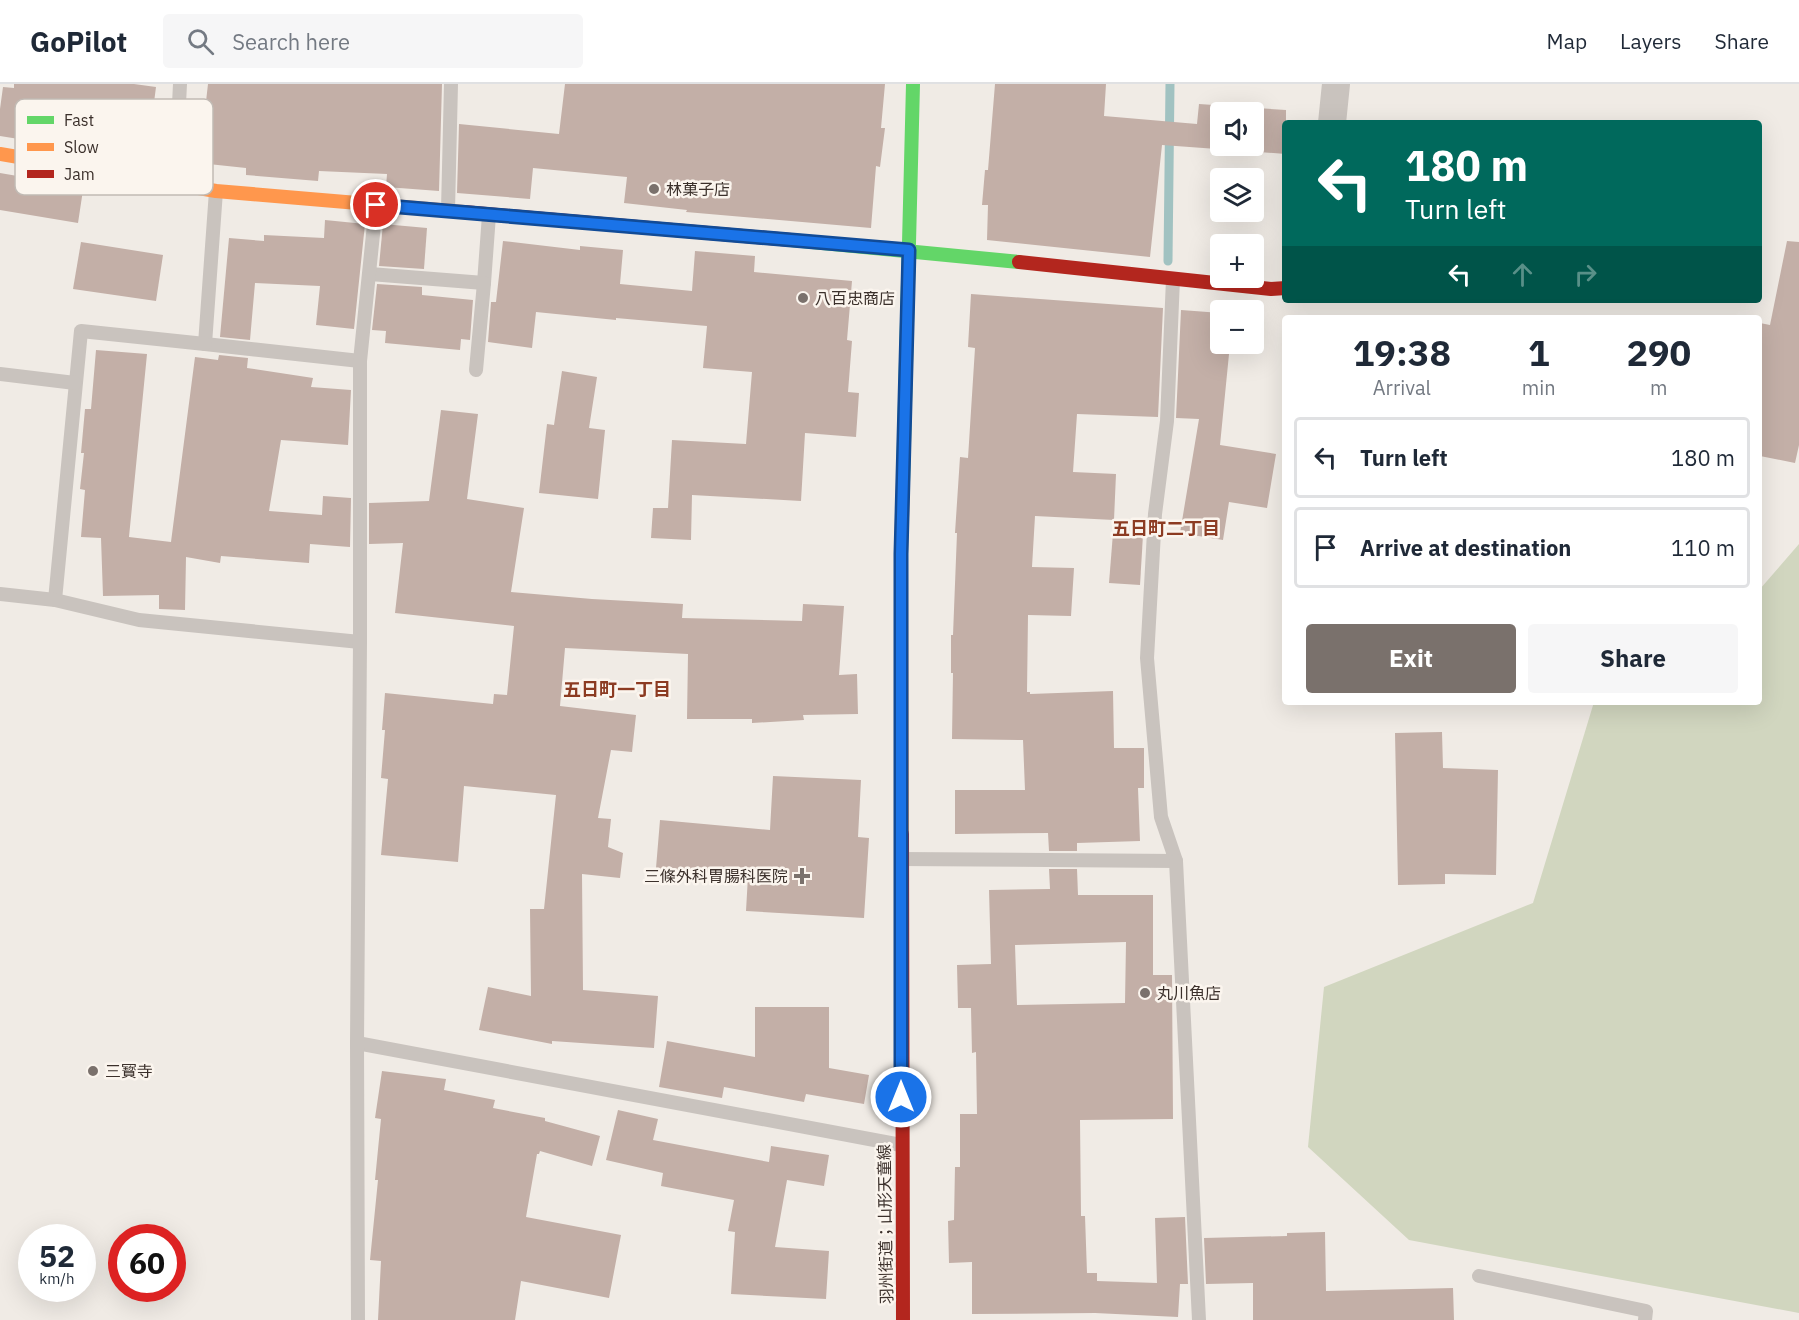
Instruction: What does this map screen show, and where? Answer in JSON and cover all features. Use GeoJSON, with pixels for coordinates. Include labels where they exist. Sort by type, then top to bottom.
{"type":"FeatureCollection","features":[{"type":"Feature","properties":{"kind":"street","name":"羽州街道；山形天童線"},"geometry":{"type":"LineString","coordinates":[[903,1320],[901,554],[914,84]]}},
{"type":"Feature","properties":{"kind":"street"},"geometry":{"type":"LineString","coordinates":[[1332,120],[1336,84]]}},
{"type":"Feature","properties":{"kind":"street"},"geometry":{"type":"LineString","coordinates":[[0,154],[15,157]]}},
{"type":"Feature","properties":{"kind":"street"},"geometry":{"type":"LineString","coordinates":[[213,190],[909,250],[1271,290],[1282,289]]}},
{"type":"Feature","properties":{"kind":"lane"},"geometry":{"type":"LineString","coordinates":[[179,99],[180,84]]}},
{"type":"Feature","properties":{"kind":"lane"},"geometry":{"type":"LineString","coordinates":[[448,210],[451,84]]}},
{"type":"Feature","properties":{"kind":"lane"},"geometry":{"type":"LineString","coordinates":[[205,344],[216,191]]}},
{"type":"Feature","properties":{"kind":"lane"},"geometry":{"type":"LineString","coordinates":[[358,1320],[360,361],[376,205]]}},
{"type":"Feature","properties":{"kind":"lane"},"geometry":{"type":"LineString","coordinates":[[476,370],[489,214]]}},
{"type":"Feature","properties":{"kind":"lane"},"geometry":{"type":"LineString","coordinates":[[369,274],[484,283]]}},
{"type":"Feature","properties":{"kind":"lane"},"geometry":{"type":"LineString","coordinates":[[1173,279],[1167,421],[1155,514],[1147,658],[1161,817],[1176,861],[1200,1320]]}},
{"type":"Feature","properties":{"kind":"lane"},"geometry":{"type":"LineString","coordinates":[[55,600],[81,331],[360,361]]}},
{"type":"Feature","properties":{"kind":"lane"},"geometry":{"type":"LineString","coordinates":[[0,374],[75,383]]}},
{"type":"Feature","properties":{"kind":"lane"},"geometry":{"type":"LineString","coordinates":[[0,594],[55,600],[139,620],[360,642]]}},
{"type":"Feature","properties":{"kind":"lane"},"geometry":{"type":"LineString","coordinates":[[901,859],[1176,861]]}},
{"type":"Feature","properties":{"kind":"lane"},"geometry":{"type":"LineString","coordinates":[[357,1042],[901,1145]]}},
{"type":"Feature","properties":{"kind":"lane"},"geometry":{"type":"LineString","coordinates":[[1479,1276],[1646,1311],[1645,1320]]}},
{"type":"Feature","properties":{"kind":"green space"},"geometry":{"type":"Polygon","coordinates":[[[1799,544],[1799,1313],[1409,1240],[1308,1147],[1324,987],[1533,903],[1593,705],[1762,705],[1762,587],[1799,544]]]}},
{"type":"Feature","properties":{"kind":"building"},"geometry":{"type":"Polygon","coordinates":[[[14,84],[134,84],[156,87],[154,99],[15,99],[15,138],[0,136],[3,87],[14,88],[14,84]]]}},
{"type":"Feature","properties":{"kind":"building"},"geometry":{"type":"Polygon","coordinates":[[[208,84],[442,84],[439,191],[386,187],[387,174],[319,171],[318,181],[246,175],[246,168],[213,164],[213,99],[206,99],[208,84]]]}},
{"type":"Feature","properties":{"kind":"building"},"geometry":{"type":"Polygon","coordinates":[[[565,84],[885,84],[881,128],[885,128],[880,167],[876,166],[871,228],[686,212],[687,210],[624,203],[627,177],[533,168],[530,199],[457,193],[459,124],[559,134],[565,84]]]}},
{"type":"Feature","properties":{"kind":"building"},"geometry":{"type":"Polygon","coordinates":[[[995,84],[1106,84],[1104,116],[1197,124],[1199,104],[1210,105],[1210,148],[1162,145],[1150,257],[987,240],[988,205],[982,205],[985,170],[988,170],[995,84]]]}},
{"type":"Feature","properties":{"kind":"building"},"geometry":{"type":"Polygon","coordinates":[[[1264,108],[1286,110],[1286,120],[1282,120],[1282,154],[1264,152],[1264,108]]]}},
{"type":"Feature","properties":{"kind":"building"},"geometry":{"type":"Polygon","coordinates":[[[0,173],[15,176],[15,195],[82,195],[78,223],[0,210],[0,173]]]}},
{"type":"Feature","properties":{"kind":"building"},"geometry":{"type":"Polygon","coordinates":[[[325,220],[365,224],[354,329],[316,325],[320,286],[255,283],[250,340],[220,337],[229,238],[264,241],[264,235],[324,238],[325,220]]]}},
{"type":"Feature","properties":{"kind":"building"},"geometry":{"type":"Polygon","coordinates":[[[383,224],[427,228],[424,269],[379,266],[383,224]]]}},
{"type":"Feature","properties":{"kind":"building"},"geometry":{"type":"Polygon","coordinates":[[[503,241],[580,250],[580,246],[623,250],[620,284],[692,291],[695,251],[755,256],[754,272],[852,281],[847,340],[852,341],[848,392],[859,393],[856,437],[805,433],[801,501],[692,495],[691,540],[651,538],[653,508],[668,508],[672,440],[746,444],[752,372],[703,368],[707,326],[536,312],[532,348],[488,342],[491,302],[496,302],[503,241]]]}},
{"type":"Feature","properties":{"kind":"building"},"geometry":{"type":"Polygon","coordinates":[[[1787,241],[1799,242],[1799,445],[1795,463],[1762,456],[1762,323],[1770,325],[1787,241]]]}},
{"type":"Feature","properties":{"kind":"building"},"geometry":{"type":"Polygon","coordinates":[[[81,242],[163,255],[156,301],[73,289],[81,242]]]}},
{"type":"Feature","properties":{"kind":"building"},"geometry":{"type":"Polygon","coordinates":[[[377,284],[422,287],[422,295],[473,300],[470,340],[461,339],[460,350],[385,343],[386,331],[372,330],[377,284]]]}},
{"type":"Feature","properties":{"kind":"building"},"geometry":{"type":"Polygon","coordinates":[[[971,294],[1163,308],[1158,417],[1077,414],[1073,472],[1116,474],[1114,520],[1035,516],[1032,567],[1074,568],[1071,616],[1028,615],[1027,692],[1030,694],[1113,691],[1114,748],[1144,748],[1144,788],[1138,788],[1140,841],[1077,843],[1077,851],[1049,851],[1048,833],[955,834],[955,790],[1025,790],[1023,740],[952,739],[951,635],[953,635],[957,533],[955,533],[960,457],[968,458],[975,348],[968,347],[971,294]]]}},
{"type":"Feature","properties":{"kind":"building"},"geometry":{"type":"Polygon","coordinates":[[[1181,310],[1210,312],[1210,354],[1229,354],[1220,445],[1276,454],[1267,508],[1229,502],[1223,540],[1180,533],[1199,419],[1176,418],[1181,310]]]}},
{"type":"Feature","properties":{"kind":"building"},"geometry":{"type":"Polygon","coordinates":[[[96,350],[147,354],[129,537],[171,542],[195,357],[218,360],[219,355],[248,358],[247,368],[313,378],[311,387],[351,390],[348,445],[281,440],[269,511],[322,515],[323,496],[351,498],[350,547],[310,544],[309,563],[221,556],[220,563],[186,557],[185,610],[159,609],[159,595],[103,596],[101,538],[81,537],[85,490],[80,489],[84,453],[81,453],[85,409],[91,409],[96,350]]]}},
{"type":"Feature","properties":{"kind":"building"},"geometry":{"type":"Polygon","coordinates":[[[562,371],[597,377],[589,428],[605,430],[598,499],[539,493],[547,424],[554,425],[562,371]]]}},
{"type":"Feature","properties":{"kind":"building"},"geometry":{"type":"Polygon","coordinates":[[[441,410],[478,414],[467,499],[524,508],[511,592],[683,604],[682,618],[802,621],[803,604],[844,606],[839,675],[857,674],[858,714],[803,715],[804,720],[752,723],[752,719],[687,719],[688,654],[565,648],[560,706],[636,715],[632,752],[611,750],[598,818],[611,819],[608,847],[623,853],[620,878],[582,874],[583,990],[658,996],[654,1048],[552,1041],[552,1044],[479,1030],[488,987],[531,996],[530,909],[544,909],[556,795],[464,786],[458,862],[381,855],[388,779],[381,778],[385,693],[493,704],[494,694],[507,695],[514,626],[395,613],[403,543],[369,544],[369,503],[429,501],[441,410]]]}},
{"type":"Feature","properties":{"kind":"building"},"geometry":{"type":"Polygon","coordinates":[[[1113,533],[1143,535],[1140,585],[1109,583],[1113,533]]]}},
{"type":"Feature","properties":{"kind":"building"},"geometry":{"type":"Polygon","coordinates":[[[1442,732],[1443,768],[1498,770],[1496,875],[1445,874],[1445,884],[1398,885],[1395,733],[1442,732]]]}},
{"type":"Feature","properties":{"kind":"building"},"geometry":{"type":"Polygon","coordinates":[[[773,776],[861,780],[858,837],[869,838],[864,918],[746,911],[748,876],[656,868],[660,820],[770,830],[773,776]]]}},
{"type":"Feature","properties":{"kind":"building"},"geometry":{"type":"Polygon","coordinates":[[[1049,869],[1077,869],[1078,895],[1153,895],[1153,975],[1172,975],[1173,1119],[1080,1120],[1081,1216],[1085,1216],[1087,1273],[1097,1273],[1097,1281],[1157,1283],[1155,1218],[1185,1217],[1188,1284],[1180,1284],[1178,1317],[1095,1313],[972,1314],[972,1262],[949,1263],[948,1221],[954,1220],[955,1167],[960,1167],[960,1114],[977,1114],[976,1052],[972,1053],[971,1008],[958,1008],[957,965],[991,964],[989,890],[1050,889],[1049,869]],[[1126,942],[1015,945],[1017,1005],[1125,1003],[1126,942]]]}},
{"type":"Feature","properties":{"kind":"building"},"geometry":{"type":"Polygon","coordinates":[[[755,1007],[829,1007],[829,1068],[869,1075],[864,1104],[806,1094],[804,1102],[724,1087],[722,1098],[659,1087],[667,1041],[755,1057],[755,1007]]]}},
{"type":"Feature","properties":{"kind":"building"},"geometry":{"type":"Polygon","coordinates":[[[382,1071],[446,1079],[444,1090],[495,1100],[493,1108],[545,1118],[545,1121],[600,1136],[592,1166],[540,1151],[537,1154],[526,1217],[621,1235],[609,1298],[521,1281],[515,1320],[378,1320],[381,1261],[370,1260],[381,1119],[375,1118],[382,1071]]]}},
{"type":"Feature","properties":{"kind":"building"},"geometry":{"type":"Polygon","coordinates":[[[618,1110],[658,1119],[653,1140],[769,1162],[771,1146],[829,1155],[824,1186],[787,1180],[775,1247],[829,1251],[826,1299],[731,1294],[735,1232],[728,1231],[734,1200],[661,1186],[663,1173],[606,1160],[618,1110]]]}},
{"type":"Feature","properties":{"kind":"building"},"geometry":{"type":"Polygon","coordinates":[[[1325,1232],[1326,1291],[1453,1288],[1454,1320],[1253,1320],[1253,1283],[1206,1284],[1204,1238],[1287,1236],[1287,1233],[1325,1232]]]}},
{"type":"Feature","properties":{"kind":"waterway"},"geometry":{"type":"LineString","coordinates":[[1168,261],[1170,84]]}},
{"type":"Feature","properties":{"kind":"traffic: fast"},"geometry":{"type":"LineString","coordinates":[[903,482],[913,84]]}},
{"type":"Feature","properties":{"kind":"traffic: fast"},"geometry":{"type":"LineString","coordinates":[[791,240],[1019,262]]}},
{"type":"Feature","properties":{"kind":"traffic: slow"},"geometry":{"type":"LineString","coordinates":[[0,154],[15,157]]}},
{"type":"Feature","properties":{"kind":"traffic: slow"},"geometry":{"type":"LineString","coordinates":[[213,190],[464,212]]}},
{"type":"Feature","properties":{"kind":"traffic: slow"},"geometry":{"type":"LineString","coordinates":[[902,834],[903,482]]}},
{"type":"Feature","properties":{"kind":"traffic: jam"},"geometry":{"type":"LineString","coordinates":[[464,212],[791,240]]}},
{"type":"Feature","properties":{"kind":"traffic: jam"},"geometry":{"type":"LineString","coordinates":[[1019,262],[1271,289],[1282,288]]}},
{"type":"Feature","properties":{"kind":"traffic: jam"},"geometry":{"type":"LineString","coordinates":[[902,834],[903,1320]]}},
{"type":"Feature","properties":{"kind":"place","name":"林菓子店"},"geometry":{"type":"Point","coordinates":[654,189]}},
{"type":"Feature","properties":{"kind":"place","name":"八百忠商店"},"geometry":{"type":"Point","coordinates":[803,298]}},
{"type":"Feature","properties":{"kind":"place","name":"三條外科胃腸科医院"},"geometry":{"type":"Point","coordinates":[802,876]}},
{"type":"Feature","properties":{"kind":"place","name":"丸川魚店"},"geometry":{"type":"Point","coordinates":[1145,993]}},
{"type":"Feature","properties":{"kind":"place","name":"三寳寺"},"geometry":{"type":"Point","coordinates":[93,1071]}},
{"type":"Feature","properties":{"kind":"district","name":"五日町二丁目"},"geometry":{"type":"Point","coordinates":[1166,529]}},
{"type":"Feature","properties":{"kind":"district","name":"五日町一丁目"},"geometry":{"type":"Point","coordinates":[617,690]}},
{"type":"Feature","properties":{"kind":"route"},"geometry":{"type":"LineString","coordinates":[[376,205],[909,250],[901,554],[901,1097]]}}]}
